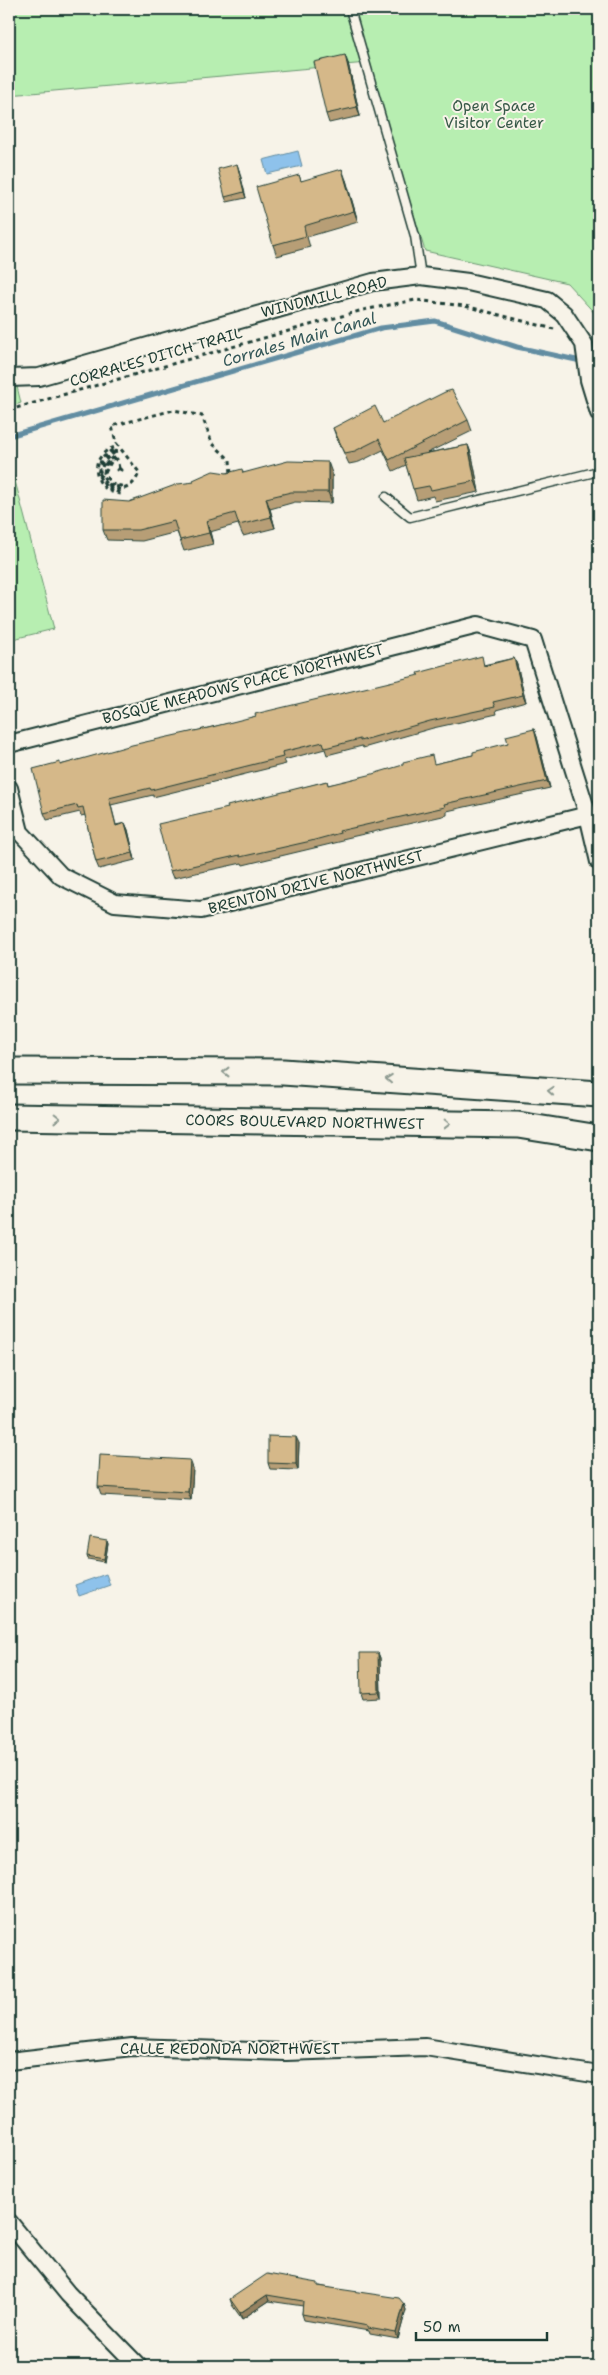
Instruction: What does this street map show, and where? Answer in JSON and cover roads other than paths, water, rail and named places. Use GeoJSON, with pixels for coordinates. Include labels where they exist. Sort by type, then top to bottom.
{"type":"FeatureCollection","features":[{"type":"Feature","properties":{"kind":"main road"},"geometry":{"type":"LineString","coordinates":[[9,1071],[283,1072],[599,1094]]}},
{"type":"Feature","properties":{"kind":"main road","name":"COORS BOULEVARD NORTHWEST"},"geometry":{"type":"LineString","coordinates":[[9,1117],[518,1125],[599,1138]]}},
{"type":"Feature","properties":{"kind":"street","name":"WINDMILL ROAD"},"geometry":{"type":"LineString","coordinates":[[9,378],[39,377],[373,282],[421,276],[468,282],[547,300],[564,314],[580,339],[599,413]]}},
{"type":"Feature","properties":{"kind":"street","name":"BOSQUE MEADOWS PLACE NORTHWEST"},"geometry":{"type":"LineString","coordinates":[[9,744],[478,625],[533,640],[588,816]]}},
{"type":"Feature","properties":{"kind":"street","name":"BRENTON DRIVE NORTHWEST"},"geometry":{"type":"LineString","coordinates":[[9,788],[20,832],[61,876],[115,903],[201,910],[588,816]]}},
{"type":"Feature","properties":{"kind":"street"},"geometry":{"type":"LineString","coordinates":[[588,816],[599,862]]}},
{"type":"Feature","properties":{"kind":"street","name":"CALLE REDONDA NORTHWEST"},"geometry":{"type":"LineString","coordinates":[[9,2061],[132,2046],[286,2052],[425,2047],[599,2075]]}},
{"type":"Feature","properties":{"kind":"street"},"geometry":{"type":"LineString","coordinates":[[9,2222],[68,2294],[138,2366]]}},
{"type":"Feature","properties":{"kind":"lane"},"geometry":{"type":"LineString","coordinates":[[350,9],[415,236],[421,276]]}},
{"type":"Feature","properties":{"kind":"lane"},"geometry":{"type":"LineString","coordinates":[[386,496],[410,517],[599,471]]}},
{"type":"Feature","properties":{"kind":"water"},"geometry":{"type":"Polygon","coordinates":[[[298,151],[302,166],[267,174],[263,160],[298,151]]]}},
{"type":"Feature","properties":{"kind":"water"},"geometry":{"type":"Polygon","coordinates":[[[106,1574],[110,1585],[79,1596],[75,1585],[106,1574]]]}},
{"type":"Feature","properties":{"kind":"waterway","name":"Corrales Main Canal"},"geometry":{"type":"LineString","coordinates":[[9,436],[381,328],[435,321],[517,347],[599,365]]}},
{"type":"Feature","properties":{"kind":"park label","name":"Open Space Visitor Center"},"geometry":{"type":"Point","coordinates":[494,114]}}]}
